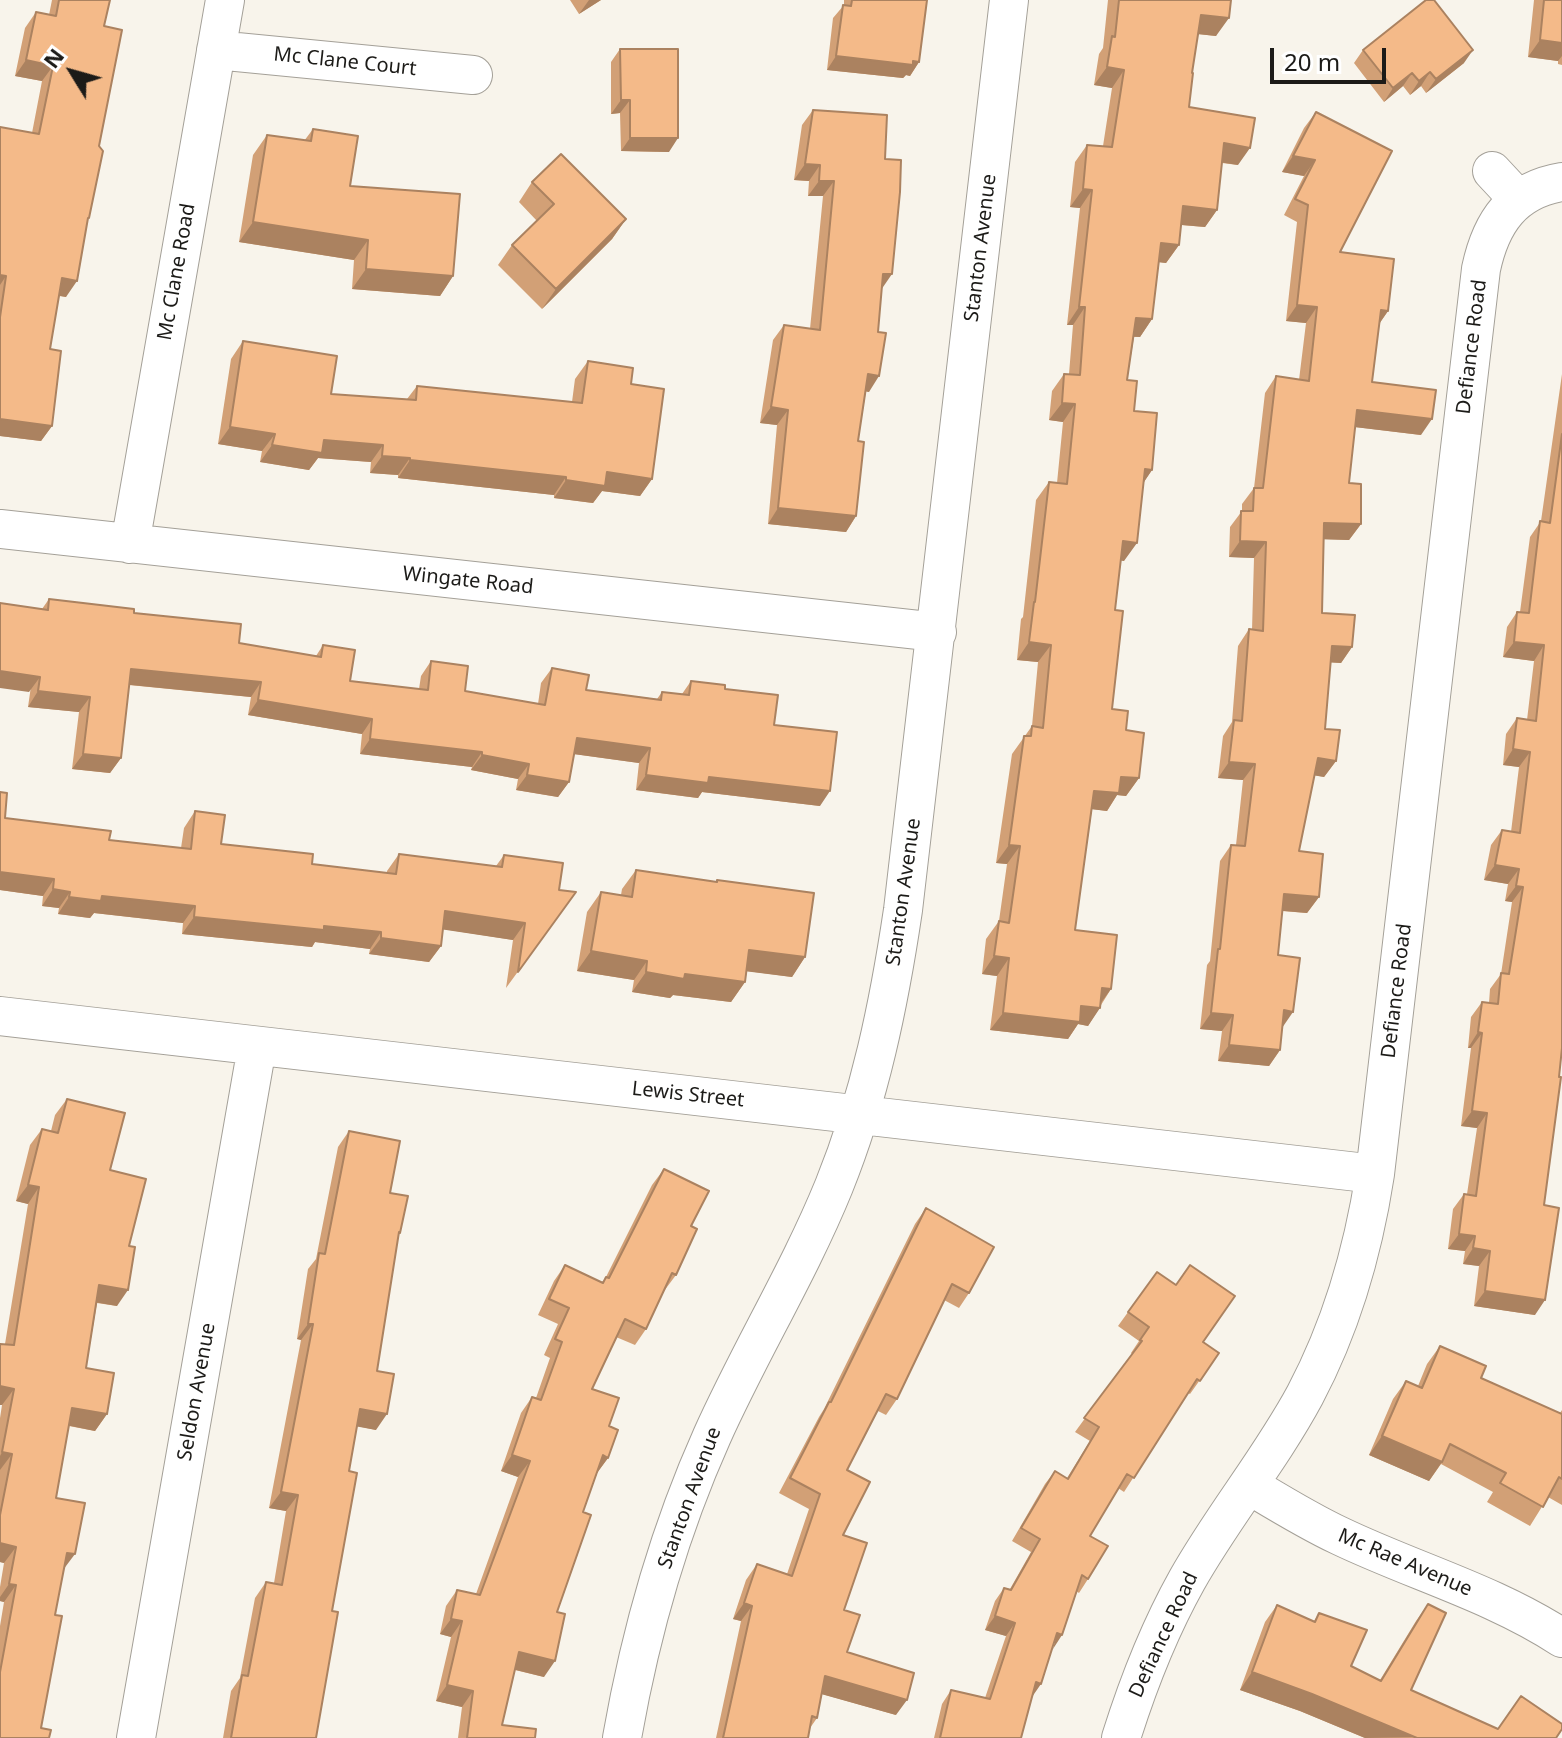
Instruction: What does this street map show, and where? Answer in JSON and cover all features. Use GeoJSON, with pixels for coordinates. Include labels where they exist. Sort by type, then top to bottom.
{"type":"FeatureCollection","features":[{"type":"Feature","properties":{"kind":"street","name":"Mc Clane Road"},"geometry":{"type":"LineString","coordinates":[[130,544],[225,0]]}},
{"type":"Feature","properties":{"kind":"street","name":"Stanton Avenue"},"geometry":{"type":"LineString","coordinates":[[622,1738],[649,1618],[690,1489],[728,1400],[815,1230],[860,1115],[876,1053],[896,962],[1009,0]]}},
{"type":"Feature","properties":{"kind":"street","name":"Mc Clane Court"},"geometry":{"type":"LineString","coordinates":[[216,50],[473,75]]}},
{"type":"Feature","properties":{"kind":"street"},"geometry":{"type":"LineString","coordinates":[[1492,171],[1518,199],[1533,190],[1562,182]]}},
{"type":"Feature","properties":{"kind":"street","name":"Defiance Road"},"geometry":{"type":"LineString","coordinates":[[1121,1738],[1142,1676],[1171,1609],[1294,1414],[1330,1342],[1363,1243],[1375,1174],[1481,269],[1493,230],[1518,199]]}},
{"type":"Feature","properties":{"kind":"street","name":"Wingate Road"},"geometry":{"type":"LineString","coordinates":[[0,529],[937,632]]}},
{"type":"Feature","properties":{"kind":"street","name":"Lewis Street"},"geometry":{"type":"LineString","coordinates":[[0,1016],[1375,1174]]}},
{"type":"Feature","properties":{"kind":"street","name":"Seldon Avenue"},"geometry":{"type":"LineString","coordinates":[[136,1738],[257,1047]]}},
{"type":"Feature","properties":{"kind":"street","name":"Mc Rae Avenue"},"geometry":{"type":"LineString","coordinates":[[1249,1485],[1341,1536],[1497,1602],[1562,1638]]}},
{"type":"Feature","properties":{"kind":"building"},"geometry":{"type":"Polygon","coordinates":[[[59,0],[110,0],[104,26],[122,30],[99,146],[103,151],[77,281],[62,278],[50,349],[61,351],[52,426],[0,419],[0,317],[6,276],[0,275],[0,127],[39,134],[53,66],[26,60],[36,12],[56,16],[59,0]]]}},
{"type":"Feature","properties":{"kind":"building"},"geometry":{"type":"Polygon","coordinates":[[[852,0],[927,0],[919,62],[913,61],[913,65],[836,56],[843,5],[851,6],[852,0]]]}},
{"type":"Feature","properties":{"kind":"building"},"geometry":{"type":"Polygon","coordinates":[[[1119,0],[1231,0],[1229,18],[1201,15],[1189,107],[1255,118],[1250,148],[1224,143],[1217,210],[1183,206],[1179,245],[1161,243],[1152,319],[1136,318],[1127,380],[1137,381],[1134,411],[1157,413],[1152,470],[1145,469],[1137,543],[1123,541],[1115,610],[1123,611],[1112,709],[1128,711],[1126,730],[1144,733],[1139,778],[1121,777],[1119,793],[1094,791],[1075,930],[1117,935],[1111,989],[1102,988],[1100,1008],[1081,1006],[1080,1022],[1003,1013],[1009,958],[994,956],[999,921],[1009,923],[1020,846],[1009,845],[1024,736],[1031,736],[1032,726],[1043,728],[1051,645],[1029,642],[1049,482],[1067,484],[1075,404],[1062,403],[1064,374],[1080,375],[1085,307],[1079,307],[1092,190],[1083,189],[1087,145],[1112,147],[1124,70],[1107,67],[1112,36],[1115,37],[1119,0]]]}},
{"type":"Feature","properties":{"kind":"building"},"geometry":{"type":"Polygon","coordinates":[[[1426,0],[1434,0],[1473,50],[1436,79],[1430,72],[1419,81],[1412,73],[1393,88],[1363,50],[1426,0]]]}},
{"type":"Feature","properties":{"kind":"building"},"geometry":{"type":"Polygon","coordinates":[[[1544,0],[1562,0],[1562,43],[1540,40],[1544,0]]]}},
{"type":"Feature","properties":{"kind":"building"},"geometry":{"type":"Polygon","coordinates":[[[620,49],[678,49],[678,138],[630,138],[630,100],[621,100],[620,49]]]}},
{"type":"Feature","properties":{"kind":"building"},"geometry":{"type":"Polygon","coordinates":[[[813,110],[887,115],[885,159],[901,160],[892,274],[883,274],[878,332],[886,333],[879,376],[868,374],[858,441],[864,442],[856,516],[778,508],[788,410],[771,407],[784,325],[820,330],[834,181],[819,181],[820,165],[805,164],[813,110]]]}},
{"type":"Feature","properties":{"kind":"building"},"geometry":{"type":"Polygon","coordinates":[[[1316,112],[1392,151],[1340,252],[1394,259],[1388,311],[1381,310],[1372,382],[1436,390],[1432,419],[1357,410],[1349,483],[1361,484],[1361,524],[1324,523],[1322,613],[1355,615],[1352,647],[1332,646],[1325,729],[1340,730],[1336,761],[1318,758],[1299,851],[1323,854],[1319,897],[1284,894],[1278,955],[1300,958],[1293,1012],[1284,1010],[1280,1050],[1229,1045],[1233,1015],[1211,1013],[1231,845],[1245,846],[1255,764],[1229,762],[1234,720],[1242,721],[1249,629],[1263,631],[1266,542],[1240,541],[1241,511],[1253,511],[1254,488],[1263,488],[1276,376],[1309,381],[1317,307],[1297,305],[1308,205],[1295,199],[1315,160],[1293,156],[1316,112]]]}},
{"type":"Feature","properties":{"kind":"building"},"geometry":{"type":"Polygon","coordinates":[[[313,129],[358,136],[350,186],[460,194],[453,276],[366,269],[368,240],[253,222],[267,135],[311,141],[313,129]]]}},
{"type":"Feature","properties":{"kind":"building"},"geometry":{"type":"Polygon","coordinates":[[[561,154],[626,219],[556,289],[512,245],[554,204],[532,182],[561,154]]]}},
{"type":"Feature","properties":{"kind":"building"},"geometry":{"type":"Polygon","coordinates":[[[243,341],[337,356],[331,394],[416,400],[417,386],[582,403],[588,361],[633,368],[631,384],[664,389],[652,479],[607,472],[605,486],[566,480],[566,477],[382,456],[383,445],[324,440],[322,453],[272,445],[275,434],[230,427],[243,341]]]}},
{"type":"Feature","properties":{"kind":"building"},"geometry":{"type":"Polygon","coordinates":[[[1562,434],[1562,1048],[1544,1205],[1559,1208],[1545,1300],[1485,1291],[1490,1251],[1473,1248],[1475,1236],[1459,1234],[1464,1194],[1476,1196],[1487,1113],[1472,1111],[1482,1033],[1478,1032],[1482,1002],[1498,1004],[1501,973],[1509,974],[1523,887],[1516,886],[1519,869],[1495,865],[1502,830],[1520,833],[1530,752],[1513,749],[1517,718],[1536,721],[1544,645],[1514,642],[1517,612],[1529,613],[1540,521],[1550,523],[1562,434]]]}},
{"type":"Feature","properties":{"kind":"building"},"geometry":{"type":"Polygon","coordinates":[[[49,599],[134,609],[134,613],[241,624],[239,643],[321,657],[323,645],[355,650],[350,681],[428,690],[431,661],[468,666],[465,691],[545,705],[552,668],[589,675],[586,690],[661,700],[662,692],[689,695],[691,681],[725,685],[725,689],[778,695],[774,725],[837,732],[830,791],[709,777],[708,783],[646,775],[650,748],[577,738],[569,782],[527,775],[529,764],[482,755],[482,752],[370,739],[372,719],[258,700],[261,682],[131,669],[121,758],[83,754],[90,697],[38,691],[40,677],[0,671],[0,603],[48,610],[49,599]]]}},
{"type":"Feature","properties":{"kind":"building"},"geometry":{"type":"Polygon","coordinates":[[[0,792],[7,793],[5,818],[111,831],[109,840],[191,849],[195,811],[225,815],[221,844],[313,854],[312,864],[396,874],[399,854],[502,867],[504,855],[563,863],[559,890],[576,892],[518,972],[525,923],[445,911],[441,946],[381,938],[381,932],[324,926],[324,930],[194,917],[195,906],[102,896],[101,901],[69,897],[70,892],[53,889],[54,879],[0,872],[0,792]]]}},
{"type":"Feature","properties":{"kind":"building"},"geometry":{"type":"Polygon","coordinates":[[[636,870],[814,893],[805,957],[749,950],[745,982],[685,974],[684,979],[646,972],[647,961],[591,951],[601,892],[632,897],[636,870]]]}},
{"type":"Feature","properties":{"kind":"building"},"geometry":{"type":"Polygon","coordinates":[[[67,1099],[125,1113],[110,1170],[146,1179],[129,1246],[135,1247],[128,1290],[99,1285],[86,1368],[114,1373],[107,1414],[72,1408],[56,1498],[85,1503],[75,1554],[67,1553],[55,1615],[62,1616],[41,1728],[51,1730],[49,1738],[0,1738],[0,1672],[16,1585],[9,1584],[16,1547],[0,1543],[0,1515],[12,1454],[2,1452],[14,1389],[0,1386],[0,1344],[14,1345],[39,1187],[28,1185],[42,1129],[58,1133],[67,1099]]]}},
{"type":"Feature","properties":{"kind":"building"},"geometry":{"type":"Polygon","coordinates":[[[349,1131],[400,1141],[390,1193],[408,1196],[399,1232],[377,1371],[394,1374],[387,1414],[360,1409],[349,1471],[357,1473],[332,1611],[338,1612],[316,1738],[231,1738],[242,1675],[248,1676],[266,1582],[282,1585],[298,1495],[281,1492],[313,1324],[308,1324],[319,1253],[325,1254],[349,1131]]]}},
{"type":"Feature","properties":{"kind":"building"},"geometry":{"type":"Polygon","coordinates":[[[664,1169],[709,1191],[691,1226],[697,1229],[676,1275],[672,1273],[646,1329],[625,1319],[592,1389],[619,1398],[609,1426],[618,1430],[608,1458],[603,1455],[583,1512],[591,1515],[557,1612],[565,1614],[555,1661],[519,1652],[502,1725],[536,1729],[535,1738],[467,1738],[473,1691],[447,1685],[462,1621],[451,1619],[457,1590],[480,1595],[530,1461],[512,1455],[532,1397],[541,1400],[562,1342],[555,1339],[569,1308],[549,1299],[565,1265],[603,1283],[606,1277],[609,1278],[664,1169]]]}},
{"type":"Feature","properties":{"kind":"building"},"geometry":{"type":"Polygon","coordinates":[[[926,1208],[994,1247],[969,1293],[952,1284],[897,1399],[886,1394],[847,1470],[870,1482],[843,1535],[867,1543],[844,1610],[860,1615],[847,1652],[914,1673],[907,1700],[825,1676],[817,1718],[812,1716],[808,1738],[723,1738],[752,1606],[744,1603],[757,1564],[792,1576],[820,1494],[790,1478],[831,1402],[926,1208]]]}},
{"type":"Feature","properties":{"kind":"building"},"geometry":{"type":"Polygon","coordinates":[[[1190,1265],[1235,1296],[1203,1342],[1219,1353],[1200,1381],[1197,1379],[1134,1478],[1127,1474],[1090,1536],[1108,1546],[1088,1579],[1082,1575],[1062,1635],[1057,1633],[1041,1684],[1036,1682],[1021,1738],[940,1738],[951,1690],[990,1699],[1015,1623],[995,1616],[1004,1588],[1011,1590],[1040,1539],[1021,1528],[1055,1471],[1068,1479],[1099,1427],[1084,1418],[1142,1341],[1149,1327],[1128,1312],[1157,1272],[1176,1285],[1190,1265]]]}},
{"type":"Feature","properties":{"kind":"building"},"geometry":{"type":"Polygon","coordinates":[[[1440,1346],[1486,1366],[1481,1378],[1562,1414],[1562,1479],[1559,1477],[1543,1507],[1500,1483],[1506,1473],[1450,1444],[1442,1462],[1382,1436],[1406,1381],[1422,1388],[1440,1346]]]}},
{"type":"Feature","properties":{"kind":"building"},"geometry":{"type":"Polygon","coordinates":[[[1428,1604],[1446,1613],[1411,1690],[1498,1729],[1521,1696],[1562,1724],[1556,1738],[1417,1738],[1252,1672],[1277,1605],[1315,1622],[1319,1613],[1367,1630],[1351,1666],[1381,1681],[1428,1604]]]}}]}
